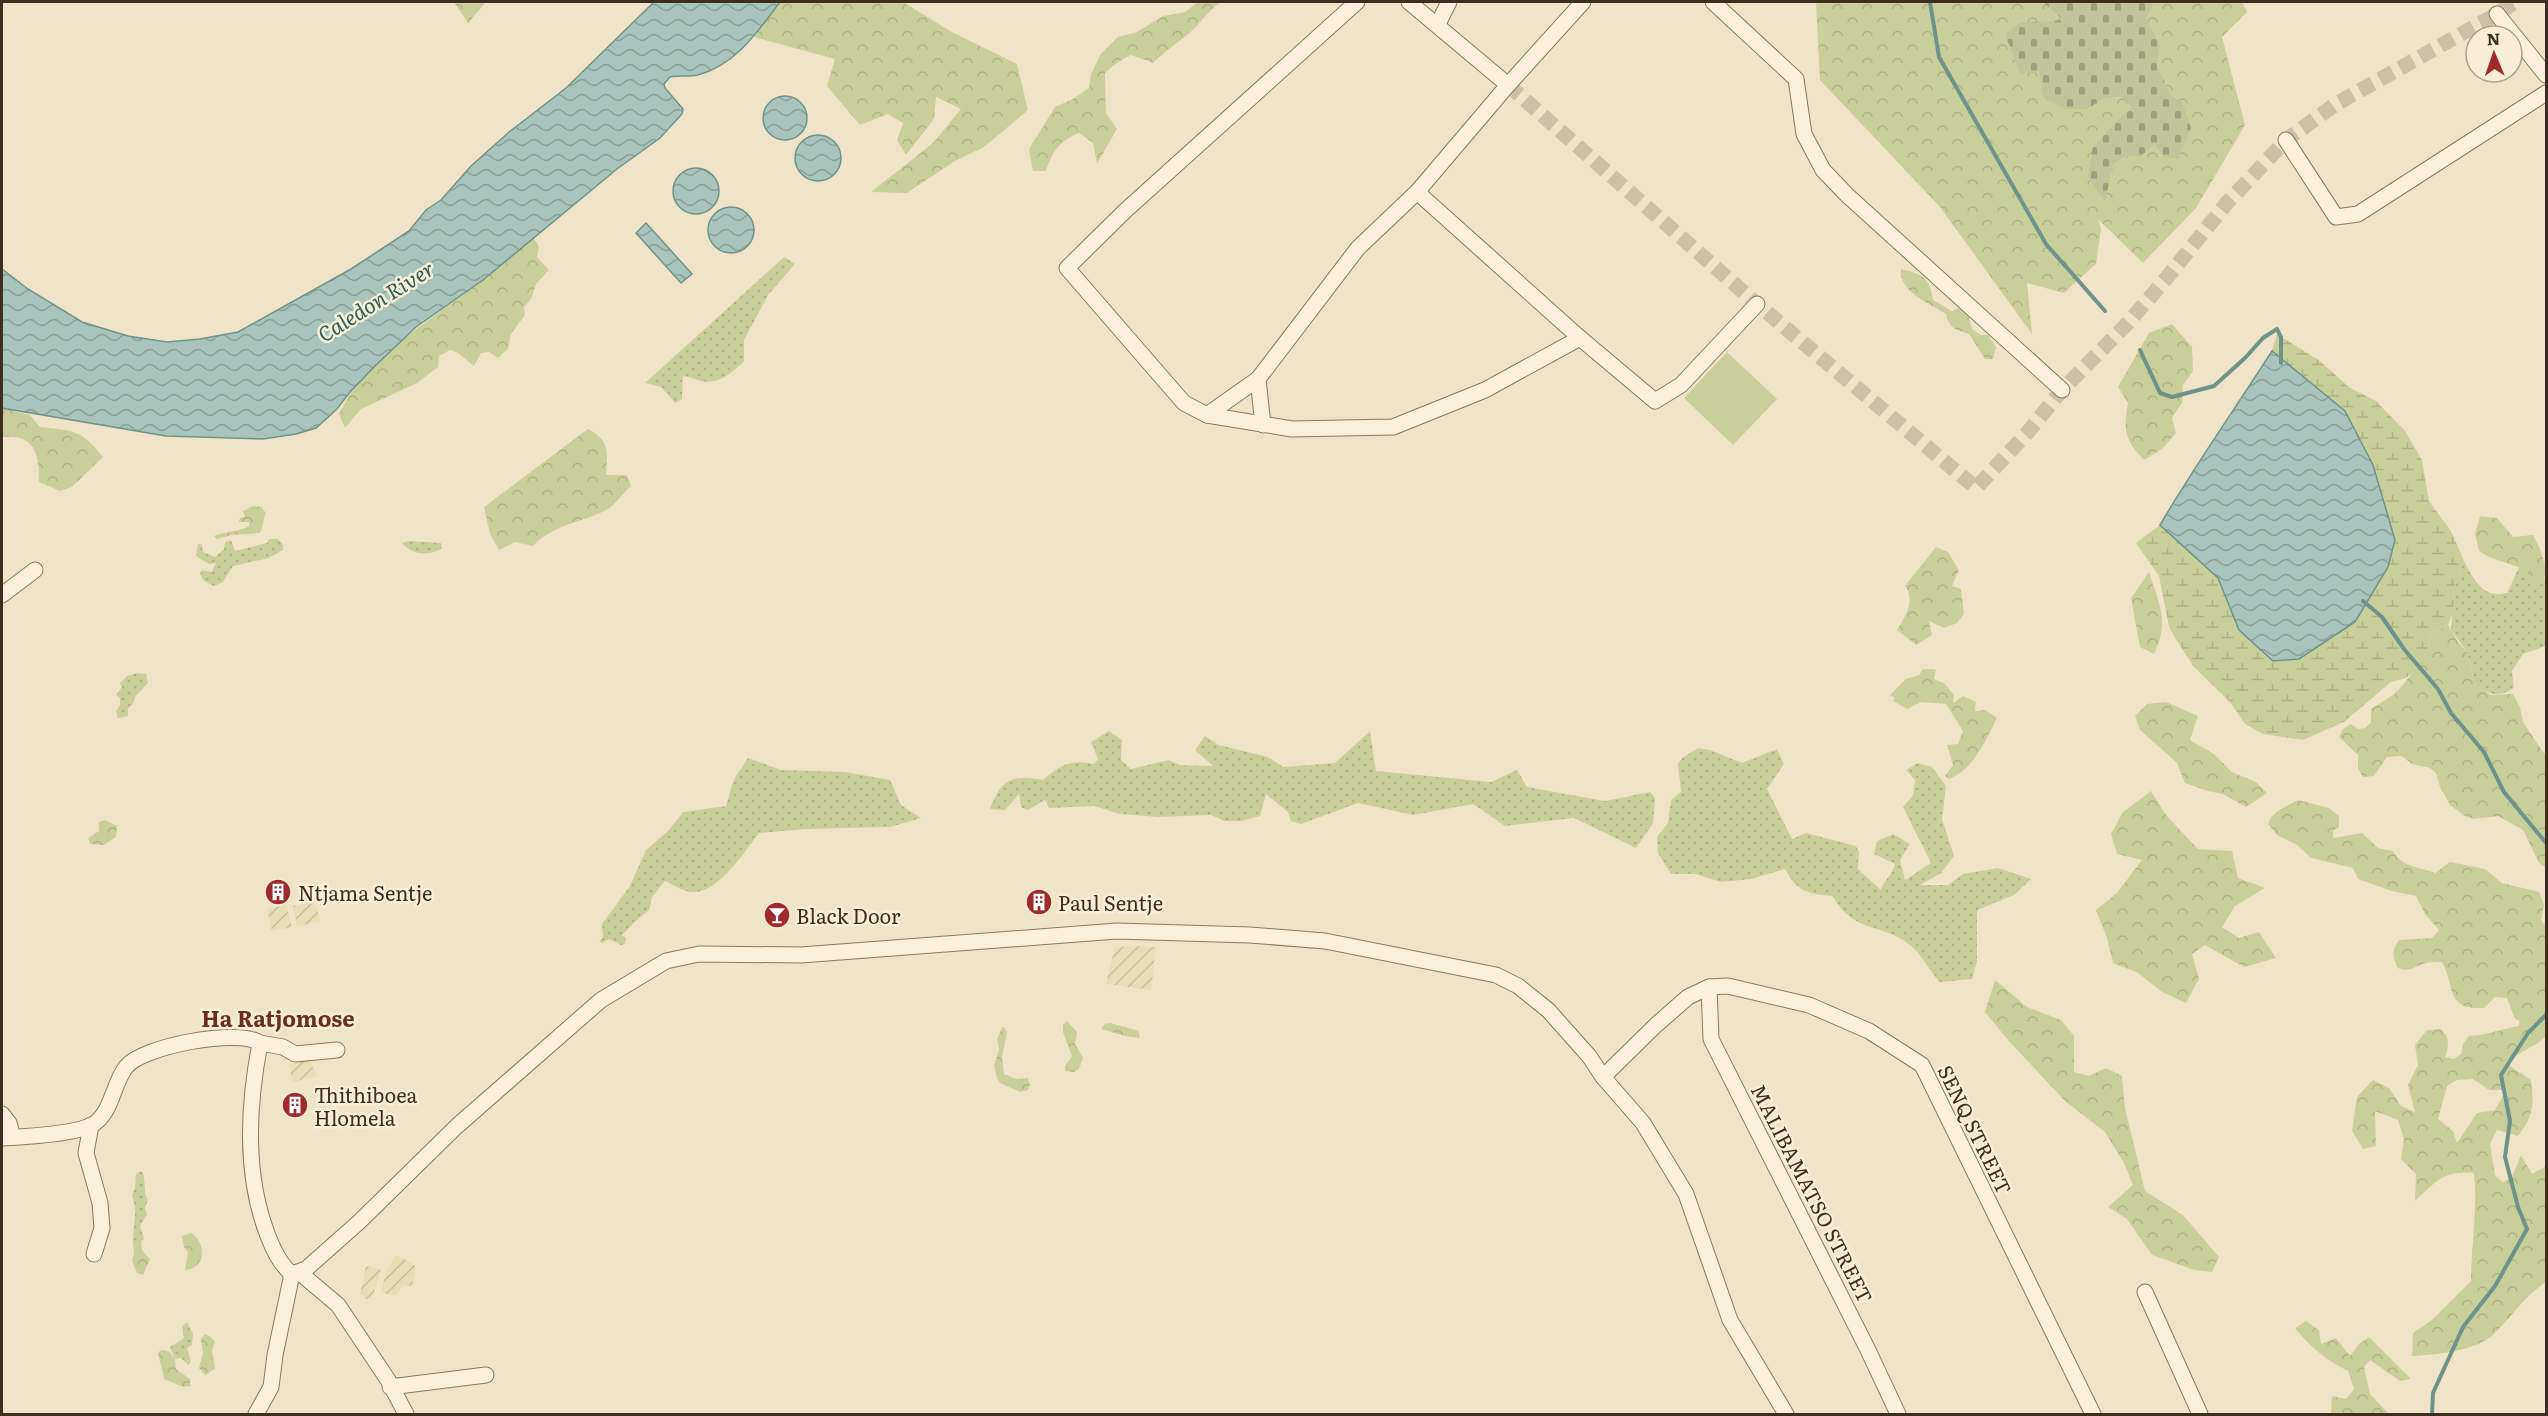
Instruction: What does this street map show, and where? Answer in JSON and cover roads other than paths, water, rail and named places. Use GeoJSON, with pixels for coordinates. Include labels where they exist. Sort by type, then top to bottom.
{"type":"FeatureCollection","features":[{"type":"Feature","properties":{"kind":"street"},"geometry":{"type":"LineString","coordinates":[[1357,2],[1126,210],[1067,268],[1184,403],[1207,415],[1292,429],[1393,427],[1485,390],[1580,338]]}},
{"type":"Feature","properties":{"kind":"street"},"geometry":{"type":"LineString","coordinates":[[1409,2],[1508,84]]}},
{"type":"Feature","properties":{"kind":"street"},"geometry":{"type":"LineString","coordinates":[[1438,24],[1449,2]]}},
{"type":"Feature","properties":{"kind":"street"},"geometry":{"type":"LineString","coordinates":[[1207,415],[1258,379],[1358,248],[1417,192],[1508,84],[1583,2]]}},
{"type":"Feature","properties":{"kind":"street"},"geometry":{"type":"LineString","coordinates":[[1713,2],[1796,79],[1804,134],[1823,170],[1847,195],[2062,390]]}},
{"type":"Feature","properties":{"kind":"street"},"geometry":{"type":"LineString","coordinates":[[2497,14],[2547,75]]}},
{"type":"Feature","properties":{"kind":"street"},"geometry":{"type":"LineString","coordinates":[[2286,141],[2336,217],[2358,214],[2547,93]]}},
{"type":"Feature","properties":{"kind":"street"},"geometry":{"type":"LineString","coordinates":[[1417,192],[1580,338],[1655,401],[1681,385],[1757,304]]}},
{"type":"Feature","properties":{"kind":"street"},"geometry":{"type":"LineString","coordinates":[[1258,379],[1263,425]]}},
{"type":"Feature","properties":{"kind":"street"},"geometry":{"type":"LineString","coordinates":[[2,595],[35,570]]}},
{"type":"Feature","properties":{"kind":"street"},"geometry":{"type":"LineString","coordinates":[[256,1414],[272,1387],[275,1355],[296,1274],[366,1216],[457,1126],[601,1000],[666,961],[699,954],[801,955],[1117,931],[1250,935],[1325,941],[1496,975],[1518,986],[1548,1010],[1643,1124],[1686,1194],[1730,1320],[1786,1414]]}},
{"type":"Feature","properties":{"kind":"street"},"geometry":{"type":"LineString","coordinates":[[1603,1077],[1688,997],[1709,987]]}},
{"type":"Feature","properties":{"kind":"street","name":"MALIBAMATSO STREET"},"geometry":{"type":"LineString","coordinates":[[1709,987],[1711,1039],[1898,1414]]}},
{"type":"Feature","properties":{"kind":"street","name":"SENQ STREET"},"geometry":{"type":"LineString","coordinates":[[1709,987],[1744,988],[1809,1005],[1869,1031],[1922,1065],[2092,1414]]}},
{"type":"Feature","properties":{"kind":"street"},"geometry":{"type":"LineString","coordinates":[[2,1114],[9,1123],[7,1138],[77,1129],[91,1125],[101,1118],[118,1078],[127,1064],[154,1049],[240,1036],[255,1039],[260,1043],[283,1047],[295,1054],[337,1050]]}},
{"type":"Feature","properties":{"kind":"street"},"geometry":{"type":"LineString","coordinates":[[260,1043],[250,1123],[254,1189],[260,1216],[285,1269],[296,1274],[338,1305],[406,1414]]}},
{"type":"Feature","properties":{"kind":"street"},"geometry":{"type":"LineString","coordinates":[[91,1125],[86,1153],[100,1203],[102,1228],[94,1254]]}},
{"type":"Feature","properties":{"kind":"street"},"geometry":{"type":"LineString","coordinates":[[2145,1292],[2200,1414]]}},
{"type":"Feature","properties":{"kind":"street"},"geometry":{"type":"LineString","coordinates":[[390,1387],[486,1376]]}},
{"type":"Feature","properties":{"kind":"water","name":"Caledon River"},"geometry":{"type":"Polygon","coordinates":[[[654,2],[780,2],[745,46],[724,63],[698,75],[670,77],[664,84],[665,88],[683,109],[682,114],[660,138],[617,169],[483,280],[416,327],[316,428],[296,434],[263,439],[166,436],[2,408],[2,269],[28,289],[82,322],[128,336],[167,342],[238,332],[351,269],[409,231],[426,210],[441,200],[471,166],[508,133],[566,88],[654,2]]]}},
{"type":"Feature","properties":{"kind":"water"},"geometry":{"type":"Polygon","coordinates":[[[785,96],[800,103],[807,118],[800,133],[785,140],[770,133],[763,118],[770,103],[785,96]]]}},
{"type":"Feature","properties":{"kind":"water"},"geometry":{"type":"Polygon","coordinates":[[[818,135],[834,142],[841,158],[834,174],[818,181],[802,174],[795,158],[802,142],[818,135]]]}},
{"type":"Feature","properties":{"kind":"water"},"geometry":{"type":"Polygon","coordinates":[[[696,168],[712,175],[719,191],[712,207],[696,214],[680,207],[673,191],[680,175],[696,168]]]}},
{"type":"Feature","properties":{"kind":"water"},"geometry":{"type":"Polygon","coordinates":[[[731,207],[740,208],[747,214],[753,221],[753,239],[747,246],[740,252],[731,253],[722,252],[715,246],[709,239],[708,230],[709,221],[715,214],[722,208],[731,207]]]}},
{"type":"Feature","properties":{"kind":"water"},"geometry":{"type":"Polygon","coordinates":[[[646,223],[692,274],[681,283],[636,233],[646,223]]]}},
{"type":"Feature","properties":{"kind":"water"},"geometry":{"type":"Polygon","coordinates":[[[2272,351],[2345,411],[2373,465],[2395,540],[2388,567],[2355,622],[2299,659],[2273,661],[2239,630],[2218,578],[2160,525],[2272,351]]]}},
{"type":"Feature","properties":{"kind":"waterway"},"geometry":{"type":"LineString","coordinates":[[1930,2],[1939,57],[2046,244],[2105,311]]}},
{"type":"Feature","properties":{"kind":"waterway"},"geometry":{"type":"LineString","coordinates":[[2140,350],[2160,393],[2172,397],[2214,386],[2263,338],[2277,329],[2281,337],[2281,363]]}},
{"type":"Feature","properties":{"kind":"waterway"},"geometry":{"type":"LineString","coordinates":[[2363,601],[2382,617],[2404,649],[2438,689],[2451,713],[2484,752],[2504,792],[2546,843]]}},
{"type":"Feature","properties":{"kind":"waterway"},"geometry":{"type":"LineString","coordinates":[[2432,1414],[2433,1393],[2463,1327],[2495,1286],[2527,1229],[2518,1207],[2505,1157],[2510,1121],[2501,1075],[2528,1033],[2546,1015]]}},
{"type":"Feature","properties":{"kind":"tunnel"},"geometry":{"type":"LineString","coordinates":[[1508,85],[1757,304],[1976,488],[2028,432],[2062,390],[2126,325],[2226,204],[2286,140],[2336,104],[2515,2]]}},
{"type":"Feature","properties":{"kind":"place","name":"Ntjama Sentje"},"geometry":{"type":"Point","coordinates":[278,892]}},
{"type":"Feature","properties":{"kind":"place","name":"Paul Sentje"},"geometry":{"type":"Point","coordinates":[1039,902]}},
{"type":"Feature","properties":{"kind":"place","name":"Black Door"},"geometry":{"type":"Point","coordinates":[777,915]}},
{"type":"Feature","properties":{"kind":"place","name":"Thithiboea Hlomela"},"geometry":{"type":"Point","coordinates":[295,1105]}},
{"type":"Feature","properties":{"kind":"district","name":"Ha Ratjomose"},"geometry":{"type":"Point","coordinates":[278,1017]}}]}
